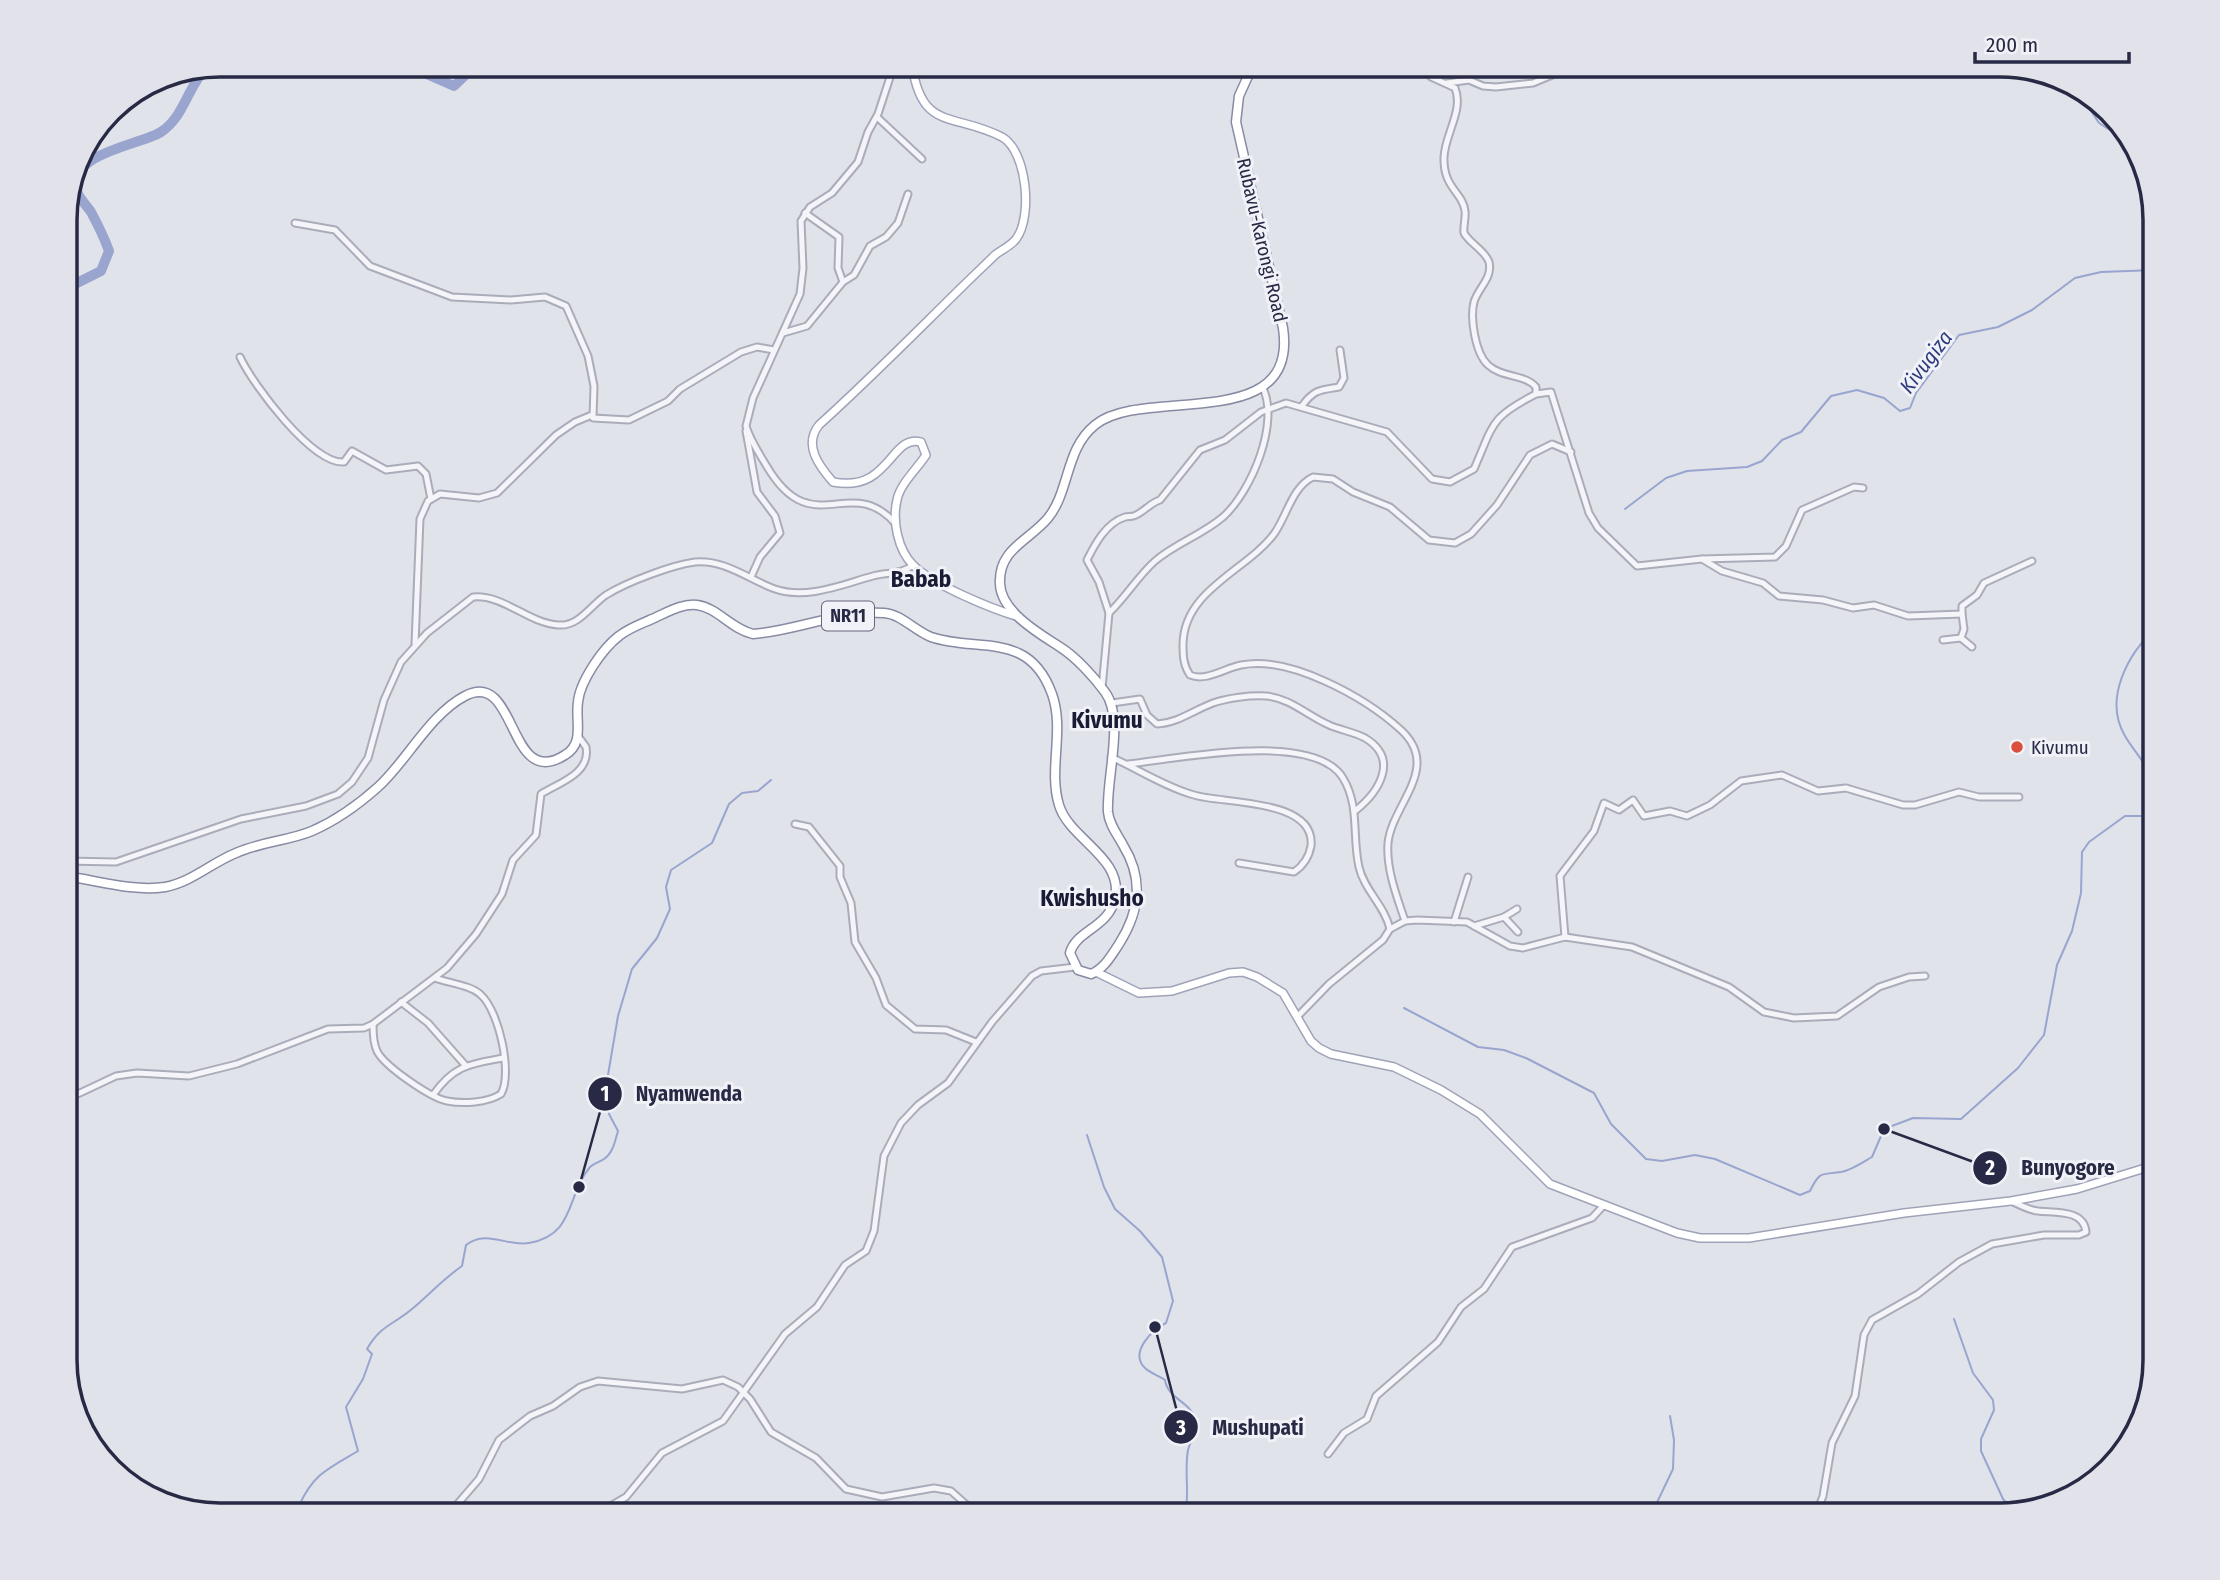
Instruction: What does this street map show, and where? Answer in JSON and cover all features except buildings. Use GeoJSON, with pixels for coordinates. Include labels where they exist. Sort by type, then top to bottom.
{"type":"FeatureCollection","features":[{"type":"Feature","properties":{"kind":"highway","name":"Rubavu-Karongi Road"},"geometry":{"type":"LineString","coordinates":[[1248,77],[1237,103],[1237,130],[1284,336],[1279,363],[1262,386]]}},
{"type":"Feature","properties":{"kind":"highway"},"geometry":{"type":"LineString","coordinates":[[1075,967],[1084,974],[1096,972],[1106,963],[1127,930],[1138,895],[1134,866],[1108,814],[1114,713],[1102,688],[1061,647],[1020,617],[1000,589],[1003,564],[1013,548],[1048,518],[1076,449],[1095,425],[1122,413],[1231,399],[1262,386]]}},
{"type":"Feature","properties":{"kind":"highway","name":"NR11"},"geometry":{"type":"LineString","coordinates":[[578,736],[580,694],[606,649],[626,631],[684,606],[706,607],[736,628],[753,634],[883,613],[895,616],[930,637],[992,644],[1018,653],[1041,675],[1054,699],[1057,716],[1056,782],[1060,807],[1068,822],[1108,866],[1115,883],[1115,899],[1106,918],[1071,949],[1070,959],[1075,967]]}},
{"type":"Feature","properties":{"kind":"highway"},"geometry":{"type":"LineString","coordinates":[[77,878],[164,887],[193,877],[247,848],[311,832],[337,818],[379,787],[402,757],[449,708],[470,694],[489,694],[500,702],[521,747],[536,759],[552,760],[563,757],[575,745],[578,736]]}},
{"type":"Feature","properties":{"kind":"main road"},"geometry":{"type":"LineString","coordinates":[[914,77],[918,97],[927,108],[1002,137],[1017,149],[1023,172],[1025,207],[1016,240],[997,254],[921,331],[815,431],[815,459],[833,482],[867,482],[907,444],[918,441],[924,445],[926,455],[897,498],[897,526],[902,549],[913,565],[997,610],[1020,617]]}},
{"type":"Feature","properties":{"kind":"main road"},"geometry":{"type":"LineString","coordinates":[[1096,972],[1139,993],[1172,991],[1229,973],[1243,972],[1283,993],[1311,1041],[1319,1048],[1331,1054],[1394,1067],[1441,1090],[1480,1114],[1550,1184],[1677,1233],[1700,1238],[1749,1238],[1904,1213],[2011,1201],[2077,1189],[2143,1170]]}},
{"type":"Feature","properties":{"kind":"street"},"geometry":{"type":"LineString","coordinates":[[751,577],[765,550],[780,533],[780,525],[763,502],[752,478],[746,426],[753,398],[803,281],[801,221],[805,213],[832,193],[858,162],[890,77]]}},
{"type":"Feature","properties":{"kind":"street"},"geometry":{"type":"LineString","coordinates":[[1430,77],[1455,88],[1458,95],[1444,150],[1446,178],[1465,210],[1464,233],[1489,264],[1489,272],[1475,299],[1473,310],[1478,347],[1487,364],[1511,377],[1531,380],[1536,387],[1536,394]]}},
{"type":"Feature","properties":{"kind":"street"},"geometry":{"type":"LineString","coordinates":[[1447,83],[1469,80],[1483,86],[1496,87],[1533,83],[1547,77]]}},
{"type":"Feature","properties":{"kind":"street"},"geometry":{"type":"LineString","coordinates":[[877,117],[922,159]]}},
{"type":"Feature","properties":{"kind":"street"},"geometry":{"type":"LineString","coordinates":[[783,333],[807,326],[843,282],[854,275],[870,246],[886,237],[898,223],[908,194]]}},
{"type":"Feature","properties":{"kind":"street"},"geometry":{"type":"LineString","coordinates":[[805,213],[839,237],[838,268],[843,282]]}},
{"type":"Feature","properties":{"kind":"street"},"geometry":{"type":"LineString","coordinates":[[295,223],[335,230],[370,266],[452,297],[518,300],[545,297],[566,306],[588,356],[594,386],[592,415]]}},
{"type":"Feature","properties":{"kind":"street"},"geometry":{"type":"LineString","coordinates":[[592,415],[593,418],[603,420],[629,421],[668,401],[680,389],[713,372],[741,352],[757,347],[774,350]]}},
{"type":"Feature","properties":{"kind":"street"},"geometry":{"type":"LineString","coordinates":[[1302,406],[1307,397],[1322,388],[1339,387],[1344,378],[1340,350]]}},
{"type":"Feature","properties":{"kind":"street"},"geometry":{"type":"LineString","coordinates":[[240,357],[261,395],[326,460],[344,462],[352,452],[386,470],[418,466],[426,474],[431,499]]}},
{"type":"Feature","properties":{"kind":"street"},"geometry":{"type":"LineString","coordinates":[[1109,613],[1153,564],[1229,510],[1242,492],[1261,452],[1270,425],[1262,386]]}},
{"type":"Feature","properties":{"kind":"street"},"geometry":{"type":"LineString","coordinates":[[1102,688],[1109,613],[1099,582],[1087,560],[1096,542],[1108,527],[1124,517],[1136,516],[1152,502],[1160,500],[1199,450],[1225,440],[1256,414],[1286,403],[1302,406],[1341,421],[1387,432],[1401,444],[1423,473],[1432,479],[1450,482],[1474,469],[1493,423],[1507,410],[1548,390],[1553,395],[1589,513],[1598,528],[1630,561],[1642,567],[1702,559],[1775,557],[1786,546],[1802,510],[1854,487],[1863,488]]}},
{"type":"Feature","properties":{"kind":"street"},"geometry":{"type":"LineString","coordinates":[[415,644],[418,530],[423,508],[431,499],[446,493],[480,498],[497,494],[556,435],[575,422],[592,415]]}},
{"type":"Feature","properties":{"kind":"street"},"geometry":{"type":"LineString","coordinates":[[746,426],[770,473],[793,499],[820,506],[845,502],[875,506],[897,526]]}},
{"type":"Feature","properties":{"kind":"street"},"geometry":{"type":"LineString","coordinates":[[1405,921],[1388,855],[1395,815],[1415,784],[1415,758],[1409,740],[1359,698],[1285,668],[1243,664],[1200,677],[1189,675],[1183,655],[1187,622],[1195,607],[1216,584],[1251,558],[1273,535],[1306,480],[1324,477],[1333,479],[1353,492],[1390,507],[1429,540],[1455,543],[1471,534],[1497,505],[1535,450],[1552,444],[1571,452]]}},
{"type":"Feature","properties":{"kind":"street"},"geometry":{"type":"LineString","coordinates":[[1702,559],[1722,571],[1763,583],[1779,596],[1823,600],[1853,608],[1874,605],[1908,616],[1962,614]]}},
{"type":"Feature","properties":{"kind":"street"},"geometry":{"type":"LineString","coordinates":[[1961,638],[1964,629],[1962,606],[1978,595],[1984,583],[2032,561]]}},
{"type":"Feature","properties":{"kind":"street"},"geometry":{"type":"LineString","coordinates":[[77,861],[116,862],[241,819],[310,804],[338,794],[352,782],[368,758],[389,688],[401,662],[415,644],[474,597],[490,598],[536,620],[558,625],[576,620],[612,592],[673,566],[706,562],[751,577],[776,590],[799,593],[837,587],[913,565]]}},
{"type":"Feature","properties":{"kind":"street"},"geometry":{"type":"LineString","coordinates":[[1943,640],[1961,638],[1972,647]]}},
{"type":"Feature","properties":{"kind":"street"},"geometry":{"type":"LineString","coordinates":[[1112,704],[1140,698],[1147,715],[1157,724],[1194,713],[1213,703],[1237,699],[1268,696],[1297,706],[1330,726],[1365,738],[1379,751],[1385,763],[1382,781],[1355,811]]}},
{"type":"Feature","properties":{"kind":"street"},"geometry":{"type":"LineString","coordinates":[[77,1094],[116,1076],[137,1073],[189,1076],[243,1062],[328,1029],[364,1028],[373,1024],[435,978],[468,944],[500,899],[510,866],[536,835],[541,794],[570,779],[584,761],[586,747],[578,736]]}},
{"type":"Feature","properties":{"kind":"street"},"geometry":{"type":"LineString","coordinates":[[1128,764],[1224,754],[1301,752],[1324,761],[1337,771],[1349,791],[1355,811],[1361,876],[1390,929]]}},
{"type":"Feature","properties":{"kind":"street"},"geometry":{"type":"LineString","coordinates":[[1111,757],[1192,795],[1275,808],[1298,820],[1308,832],[1309,853],[1304,863],[1294,872],[1239,863]]}},
{"type":"Feature","properties":{"kind":"street"},"geometry":{"type":"LineString","coordinates":[[1565,937],[1560,876],[1594,831],[1604,803],[1619,810],[1633,800],[1644,816],[1670,811],[1687,816],[1710,805],[1741,781],[1782,775],[1818,791],[1846,788],[1903,805],[1931,801],[1959,792],[1979,797],[2018,797]]}},
{"type":"Feature","properties":{"kind":"street"},"geometry":{"type":"LineString","coordinates":[[794,824],[810,827],[840,866],[840,877],[851,903],[852,933],[886,1005],[915,1029],[946,1030],[976,1042]]}},
{"type":"Feature","properties":{"kind":"street"},"geometry":{"type":"LineString","coordinates":[[1454,922],[1468,877]]}},
{"type":"Feature","properties":{"kind":"street"},"geometry":{"type":"LineString","coordinates":[[1474,926],[1504,917],[1517,909]]}},
{"type":"Feature","properties":{"kind":"street"},"geometry":{"type":"LineString","coordinates":[[1504,917],[1518,932]]}},
{"type":"Feature","properties":{"kind":"street"},"geometry":{"type":"LineString","coordinates":[[1298,1016],[1329,984],[1384,940],[1390,929],[1405,921],[1466,922],[1510,946],[1522,948],[1565,937],[1641,949],[1729,987],[1764,1012],[1794,1018],[1838,1016],[1879,987],[1912,976],[1925,976]]}},
{"type":"Feature","properties":{"kind":"street"},"geometry":{"type":"LineString","coordinates":[[616,1503],[626,1497],[662,1453],[717,1427],[785,1334],[817,1307],[839,1271],[866,1251],[876,1222],[884,1156],[901,1123],[918,1105],[948,1083],[976,1042],[1035,973],[1075,967]]}},
{"type":"Feature","properties":{"kind":"street"},"geometry":{"type":"LineString","coordinates":[[373,1024],[375,1045],[384,1061],[433,1095],[448,1102],[481,1101],[496,1097],[504,1087],[498,1024],[479,992],[435,978]]}},
{"type":"Feature","properties":{"kind":"street"},"geometry":{"type":"LineString","coordinates":[[401,1002],[428,1023],[466,1066]]}},
{"type":"Feature","properties":{"kind":"street"},"geometry":{"type":"LineString","coordinates":[[433,1095],[447,1077],[466,1066],[503,1058]]}},
{"type":"Feature","properties":{"kind":"street"},"geometry":{"type":"LineString","coordinates":[[1820,1503],[1832,1443],[1855,1396],[1864,1335],[1872,1321],[1918,1294],[1959,1262],[1992,1244],[2044,1235],[2079,1235],[2086,1232],[2083,1223],[2070,1214],[2036,1211],[2011,1201]]}},
{"type":"Feature","properties":{"kind":"street"},"geometry":{"type":"LineString","coordinates":[[1328,1454],[1343,1433],[1367,1419],[1376,1396],[1438,1342],[1461,1307],[1484,1289],[1513,1247],[1573,1227],[1592,1218],[1604,1205]]}},
{"type":"Feature","properties":{"kind":"street"},"geometry":{"type":"LineString","coordinates":[[458,1503],[479,1479],[499,1440],[530,1416],[591,1382],[682,1389],[723,1380],[743,1393],[760,1411],[771,1432],[816,1458],[846,1489],[882,1497],[934,1488],[951,1490],[967,1503]]}},
{"type":"Feature","properties":{"kind":"waterway"},"geometry":{"type":"LineString","coordinates":[[433,77],[454,86],[463,77]]}},
{"type":"Feature","properties":{"kind":"waterway"},"geometry":{"type":"LineString","coordinates":[[89,162],[161,132],[176,118],[197,79]]}},
{"type":"Feature","properties":{"kind":"waterway"},"geometry":{"type":"LineString","coordinates":[[2089,108],[2099,123],[2113,132]]}},
{"type":"Feature","properties":{"kind":"waterway"},"geometry":{"type":"LineString","coordinates":[[77,283],[101,271],[109,251],[91,212],[79,196]]}},
{"type":"Feature","properties":{"kind":"waterway","name":"Kivugiza"},"geometry":{"type":"LineString","coordinates":[[1625,509],[1666,478],[1687,471],[1747,467],[1762,461],[1782,440],[1801,432],[1831,396],[1857,390],[1884,398],[1900,411],[1910,408],[1916,393],[1959,335],[1998,327],[2032,310],[2075,278],[2101,272],[2143,270]]}},
{"type":"Feature","properties":{"kind":"waterway"},"geometry":{"type":"LineString","coordinates":[[2143,642],[2122,678],[2117,707],[2125,736],[2143,762]]}},
{"type":"Feature","properties":{"kind":"waterway"},"geometry":{"type":"LineString","coordinates":[[300,1503],[316,1479],[330,1467],[358,1451],[346,1407],[363,1379],[372,1354],[367,1349],[372,1341],[462,1266],[466,1245],[474,1240],[489,1238],[521,1244],[544,1239],[555,1232],[563,1223],[582,1178],[593,1164],[602,1160],[612,1150],[618,1131],[609,1114],[607,1081],[618,1016],[632,969],[657,938],[670,909],[666,887],[671,870],[712,843],[729,804],[742,793],[758,791],[771,780]]}},
{"type":"Feature","properties":{"kind":"waterway"},"geometry":{"type":"LineString","coordinates":[[1404,1008],[1478,1047],[1504,1050],[1526,1058],[1594,1093],[1611,1124],[1646,1159],[1662,1161],[1695,1155],[1715,1159],[1800,1195],[1810,1191],[1822,1175],[1845,1171],[1872,1157],[1884,1129],[1913,1118],[1961,1119],[2018,1068],[2044,1035],[2057,965],[2072,931],[2081,893],[2082,852],[2089,842],[2125,816],[2143,816]]}},
{"type":"Feature","properties":{"kind":"waterway"},"geometry":{"type":"LineString","coordinates":[[1087,1135],[1104,1187],[1115,1209],[1140,1231],[1162,1257],[1173,1301],[1166,1323],[1144,1342],[1140,1355],[1145,1368],[1165,1380],[1170,1392],[1195,1418],[1196,1431],[1189,1445],[1187,1458],[1186,1503]]}},
{"type":"Feature","properties":{"kind":"waterway"},"geometry":{"type":"LineString","coordinates":[[1954,1319],[1973,1373],[1993,1400],[1994,1410],[1981,1439],[1981,1451],[2006,1503]]}},
{"type":"Feature","properties":{"kind":"waterway"},"geometry":{"type":"LineString","coordinates":[[1657,1503],[1673,1469],[1674,1440],[1670,1416]]}},
{"type":"Feature","properties":{"kind":"place","name":"Kivumu"},"geometry":{"type":"Point","coordinates":[2017,747]}},
{"type":"Feature","properties":{"kind":"place","name":"Bunyogore"},"geometry":{"type":"Point","coordinates":[1884,1129]}},
{"type":"Feature","properties":{"kind":"place","name":"Nyamwenda"},"geometry":{"type":"Point","coordinates":[579,1187]}},
{"type":"Feature","properties":{"kind":"place","name":"Mushupati"},"geometry":{"type":"Point","coordinates":[1155,1327]}},
{"type":"Feature","properties":{"kind":"district","name":"Babab"},"geometry":{"type":"Point","coordinates":[921,579]}},
{"type":"Feature","properties":{"kind":"district","name":"Kivumu"},"geometry":{"type":"Point","coordinates":[1107,720]}},
{"type":"Feature","properties":{"kind":"district","name":"Kwishusho"},"geometry":{"type":"Point","coordinates":[1092,898]}}]}
